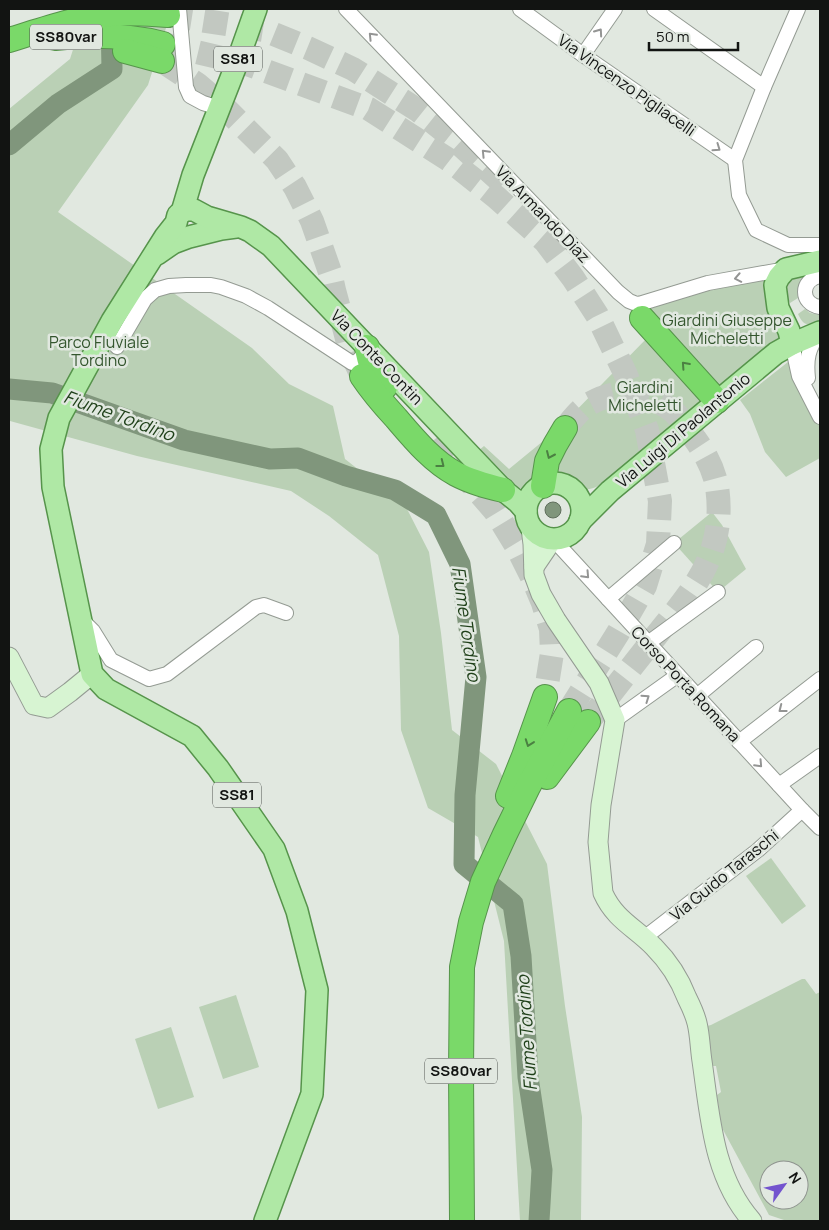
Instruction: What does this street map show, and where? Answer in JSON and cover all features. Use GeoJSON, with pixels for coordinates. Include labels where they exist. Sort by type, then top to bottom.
{"type":"FeatureCollection","features":[{"type":"Feature","properties":{"kind":"highway"},"geometry":{"type":"LineString","coordinates":[[9,40],[109,14],[168,13]]}},
{"type":"Feature","properties":{"kind":"highway"},"geometry":{"type":"LineString","coordinates":[[9,46],[93,46],[157,51]]}},
{"type":"Feature","properties":{"kind":"highway"},"geometry":{"type":"LineString","coordinates":[[642,318],[717,401]]}},
{"type":"Feature","properties":{"kind":"highway"},"geometry":{"type":"LineString","coordinates":[[367,346],[369,361],[376,376],[434,440]]}},
{"type":"Feature","properties":{"kind":"highway"},"geometry":{"type":"LineString","coordinates":[[355,368],[414,439],[444,466],[473,482],[506,492]]}},
{"type":"Feature","properties":{"kind":"highway"},"geometry":{"type":"LineString","coordinates":[[533,505],[546,461],[554,444],[565,428]]}},
{"type":"Feature","properties":{"kind":"highway"},"geometry":{"type":"LineString","coordinates":[[504,833],[524,756],[545,697]]}},
{"type":"Feature","properties":{"kind":"highway"},"geometry":{"type":"LineString","coordinates":[[504,833],[529,805],[550,774],[578,716]]}},
{"type":"Feature","properties":{"kind":"highway","name":"SS80var"},"geometry":{"type":"LineString","coordinates":[[462,1221],[462,967],[474,897],[504,833]]}},
{"type":"Feature","properties":{"kind":"main road","name":"SS81"},"geometry":{"type":"LineString","coordinates":[[189,217],[219,108],[256,9]]}},
{"type":"Feature","properties":{"kind":"main road"},"geometry":{"type":"LineString","coordinates":[[9,657],[34,705],[48,708],[92,674],[53,487],[51,449],[59,418],[112,321],[165,237],[189,217]]}},
{"type":"Feature","properties":{"kind":"main road","name":"Via Conte Contin"},"geometry":{"type":"LineString","coordinates":[[189,217],[207,217],[241,227],[271,246],[506,492],[518,502],[533,505]]}},
{"type":"Feature","properties":{"kind":"main road"},"geometry":{"type":"LineString","coordinates":[[804,335],[778,308],[775,285],[779,276],[786,269],[820,261]]}},
{"type":"Feature","properties":{"kind":"main road","name":"Via Luigi Di Paolantonio"},"geometry":{"type":"LineString","coordinates":[[580,521],[610,491],[717,401],[776,353],[804,335]]}},
{"type":"Feature","properties":{"kind":"main road"},"geometry":{"type":"LineString","coordinates":[[610,491],[582,494],[559,484],[551,484],[533,505],[534,574],[544,600],[599,683],[615,720],[601,805],[598,842],[603,893],[616,914],[662,956],[687,997],[697,1023],[713,1137],[720,1164],[739,1203],[752,1221]]}},
{"type":"Feature","properties":{"kind":"main road"},"geometry":{"type":"LineString","coordinates":[[534,567],[572,532],[580,521],[582,509],[574,492]]}},
{"type":"Feature","properties":{"kind":"main road"},"geometry":{"type":"LineString","coordinates":[[533,505],[541,536],[558,545]]}},
{"type":"Feature","properties":{"kind":"main road","name":"SS81"},"geometry":{"type":"LineString","coordinates":[[92,674],[106,689],[192,736],[218,768],[274,849],[297,911],[317,990],[312,1094],[265,1221]]}},
{"type":"Feature","properties":{"kind":"street","name":"Via Armando Diaz"},"geometry":{"type":"LineString","coordinates":[[346,9],[618,292],[634,304],[708,283],[786,269]]}},
{"type":"Feature","properties":{"kind":"street","name":"Via Vincenzo Pigliacelli"},"geometry":{"type":"LineString","coordinates":[[520,9],[735,160]]}},
{"type":"Feature","properties":{"kind":"street"},"geometry":{"type":"LineString","coordinates":[[583,55],[615,9]]}},
{"type":"Feature","properties":{"kind":"street"},"geometry":{"type":"LineString","coordinates":[[654,9],[764,86]]}},
{"type":"Feature","properties":{"kind":"street"},"geometry":{"type":"LineString","coordinates":[[798,9],[764,86],[735,160],[739,195],[756,230],[788,245],[820,245]]}},
{"type":"Feature","properties":{"kind":"street"},"geometry":{"type":"LineString","coordinates":[[168,13],[186,87],[190,96],[219,108]]}},
{"type":"Feature","properties":{"kind":"street"},"geometry":{"type":"LineString","coordinates":[[820,276],[812,278],[805,291],[811,304],[820,307]]}},
{"type":"Feature","properties":{"kind":"street"},"geometry":{"type":"LineString","coordinates":[[117,347],[145,299],[155,290],[169,286],[205,285],[221,287],[246,296],[268,308],[355,368]]}},
{"type":"Feature","properties":{"kind":"street"},"geometry":{"type":"LineString","coordinates":[[804,335],[812,345],[808,353],[808,378]]}},
{"type":"Feature","properties":{"kind":"street"},"geometry":{"type":"LineString","coordinates":[[804,335],[799,376],[820,417]]}},
{"type":"Feature","properties":{"kind":"street"},"geometry":{"type":"LineString","coordinates":[[355,368],[356,353],[367,346]]}},
{"type":"Feature","properties":{"kind":"street"},"geometry":{"type":"LineString","coordinates":[[608,599],[674,543]]}},
{"type":"Feature","properties":{"kind":"street","name":"Corso Porta Romana"},"geometry":{"type":"LineString","coordinates":[[558,545],[820,828]]}},
{"type":"Feature","properties":{"kind":"street"},"geometry":{"type":"LineString","coordinates":[[648,643],[718,592]]}},
{"type":"Feature","properties":{"kind":"street"},"geometry":{"type":"LineString","coordinates":[[80,618],[93,631],[111,660],[149,680],[167,674],[256,606],[264,605],[286,613]]}},
{"type":"Feature","properties":{"kind":"street"},"geometry":{"type":"LineString","coordinates":[[697,696],[756,647]]}},
{"type":"Feature","properties":{"kind":"street"},"geometry":{"type":"LineString","coordinates":[[615,720],[678,675]]}},
{"type":"Feature","properties":{"kind":"street"},"geometry":{"type":"LineString","coordinates":[[739,742],[820,679]]}},
{"type":"Feature","properties":{"kind":"street"},"geometry":{"type":"LineString","coordinates":[[779,785],[820,756]]}},
{"type":"Feature","properties":{"kind":"street","name":"Via Guido Taraschi"},"geometry":{"type":"LineString","coordinates":[[644,938],[758,850],[802,810]]}},
{"type":"Feature","properties":{"kind":"green space","name":"Parco Fluviale Tordino"},"geometry":{"type":"Polygon","coordinates":[[[86,9],[172,9],[148,85],[58,212],[252,348],[289,384],[333,406],[345,459],[406,507],[429,552],[441,633],[452,730],[496,764],[547,864],[565,1006],[582,1117],[581,1221],[520,1221],[504,941],[478,837],[428,808],[401,730],[399,636],[378,555],[329,516],[291,491],[137,456],[10,421],[9,419],[9,109],[70,59],[86,9]]]}},
{"type":"Feature","properties":{"kind":"green space"},"geometry":{"type":"Polygon","coordinates":[[[807,273],[799,284],[798,298],[790,303],[787,296],[787,285],[795,275],[807,273]]]}},
{"type":"Feature","properties":{"kind":"green space","name":"Giardini Giuseppe Micheletti"},"geometry":{"type":"Polygon","coordinates":[[[779,277],[789,331],[717,401],[643,303],[708,283],[779,277]]]}},
{"type":"Feature","properties":{"kind":"green space"},"geometry":{"type":"Polygon","coordinates":[[[805,309],[810,313],[820,315],[820,320],[810,324],[802,321],[798,314],[805,309]]]}},
{"type":"Feature","properties":{"kind":"green space","name":"Giardini Micheletti"},"geometry":{"type":"Polygon","coordinates":[[[648,337],[701,401],[602,484],[594,488],[585,489],[563,479],[554,478],[526,487],[515,487],[510,485],[478,451],[484,446],[509,469],[559,428],[648,337]]]}},
{"type":"Feature","properties":{"kind":"green space"},"geometry":{"type":"Polygon","coordinates":[[[788,362],[799,376],[820,417],[820,458],[786,477],[765,452],[750,414],[740,400],[788,362]]]}},
{"type":"Feature","properties":{"kind":"green space"},"geometry":{"type":"Polygon","coordinates":[[[712,512],[722,525],[746,569],[718,592],[674,543],[712,512]]]}},
{"type":"Feature","properties":{"kind":"green space"},"geometry":{"type":"Polygon","coordinates":[[[771,858],[806,906],[782,924],[746,876],[771,858]]]}},
{"type":"Feature","properties":{"kind":"green space"},"geometry":{"type":"Polygon","coordinates":[[[802,979],[805,979],[816,994],[820,992],[820,1221],[787,1221],[769,1215],[766,1210],[809,1210],[809,1160],[759,1160],[759,1196],[721,1126],[717,1095],[721,1092],[716,1066],[711,1066],[707,1026],[802,979]]]}},
{"type":"Feature","properties":{"kind":"green space"},"geometry":{"type":"Polygon","coordinates":[[[236,995],[259,1067],[223,1079],[199,1007],[236,995]]]}},
{"type":"Feature","properties":{"kind":"green space"},"geometry":{"type":"Polygon","coordinates":[[[171,1027],[194,1097],[158,1109],[135,1039],[171,1027]]]}},
{"type":"Feature","properties":{"kind":"shaded area"},"geometry":{"type":"Polygon","coordinates":[[[550,502],[556,502],[561,507],[559,516],[550,518],[545,513],[545,507],[550,502]]]}},
{"type":"Feature","properties":{"kind":"waterway","name":"Fiume Tordino"},"geometry":{"type":"LineString","coordinates":[[9,145],[58,104],[112,69],[111,19]]}},
{"type":"Feature","properties":{"kind":"waterway","name":"Fiume Tordino"},"geometry":{"type":"LineString","coordinates":[[9,389],[52,393],[184,440],[270,459],[298,458],[346,476],[395,490],[436,515],[460,564],[476,677],[465,795],[464,864],[513,904],[521,956],[528,1077],[542,1170],[539,1221]]}},
{"type":"Feature","properties":{"kind":"tunnel"},"geometry":{"type":"LineString","coordinates":[[168,15],[264,30],[353,69],[419,111],[453,138],[508,188]]}},
{"type":"Feature","properties":{"kind":"tunnel"},"geometry":{"type":"LineString","coordinates":[[163,44],[247,64],[369,109],[449,160],[496,197],[545,241],[573,278],[597,315],[626,375],[647,430],[660,501],[658,544],[645,586],[569,711]]}},
{"type":"Feature","properties":{"kind":"tunnel"},"geometry":{"type":"LineString","coordinates":[[162,61],[197,84],[222,105],[277,160],[295,187],[312,221],[330,272],[350,350],[362,376]]}},
{"type":"Feature","properties":{"kind":"tunnel"},"geometry":{"type":"LineString","coordinates":[[565,428],[586,406],[611,395],[632,394],[655,401],[674,412],[699,444],[716,480],[718,494],[717,532],[709,559],[703,571],[681,604],[588,722]]}},
{"type":"Feature","properties":{"kind":"tunnel"},"geometry":{"type":"LineString","coordinates":[[434,440],[495,511],[517,547],[533,579],[551,629],[552,653],[545,697]]}}]}
